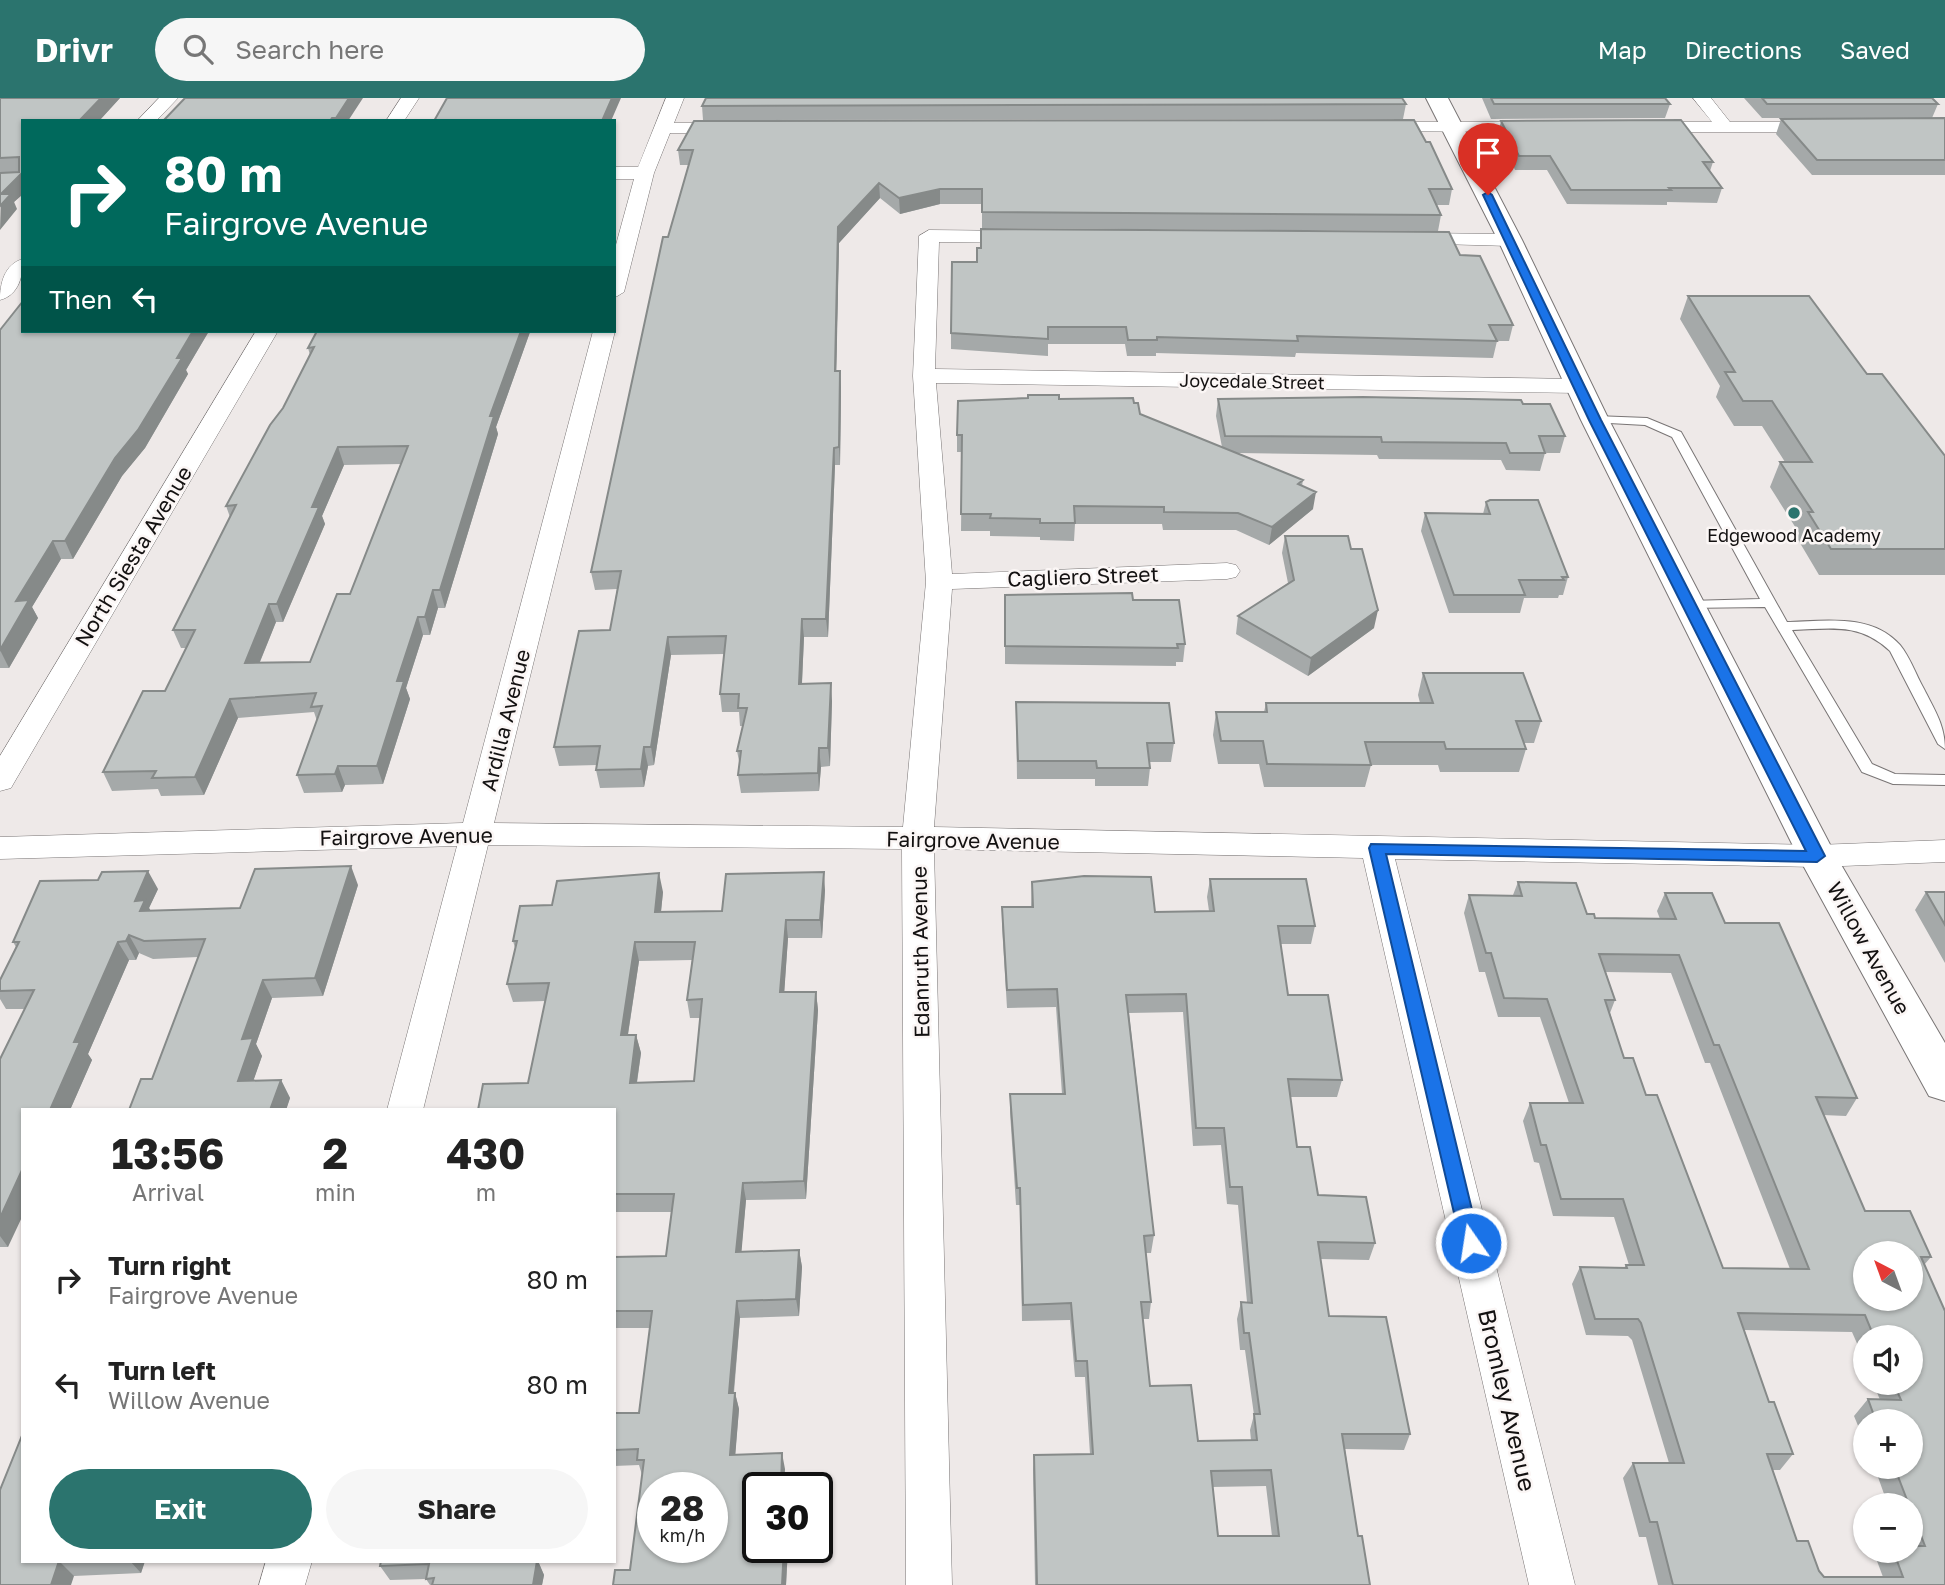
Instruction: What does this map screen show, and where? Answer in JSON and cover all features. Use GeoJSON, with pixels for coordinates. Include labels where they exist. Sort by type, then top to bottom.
{"type":"FeatureCollection","features":[{"type":"Feature","properties":{"kind":"street"},"geometry":{"type":"LineString","coordinates":[[148,119],[169,98]]}},
{"type":"Feature","properties":{"kind":"street"},"geometry":{"type":"LineString","coordinates":[[396,119],[410,98]]}},
{"type":"Feature","properties":{"kind":"street"},"geometry":{"type":"LineString","coordinates":[[616,284],[645,173],[676,98]]}},
{"type":"Feature","properties":{"kind":"street","name":"Willow Avenue"},"geometry":{"type":"LineString","coordinates":[[1437,98],[1510,240],[1595,420],[1817,856],[1945,1083]]}},
{"type":"Feature","properties":{"kind":"street"},"geometry":{"type":"LineString","coordinates":[[1702,98],[1725,127]]}},
{"type":"Feature","properties":{"kind":"street"},"geometry":{"type":"LineString","coordinates":[[1356,127],[1562,127]]}},
{"type":"Feature","properties":{"kind":"street"},"geometry":{"type":"LineString","coordinates":[[1630,127],[1835,127]]}},
{"type":"Feature","properties":{"kind":"street"},"geometry":{"type":"LineString","coordinates":[[665,128],[748,128]]}},
{"type":"Feature","properties":{"kind":"street"},"geometry":{"type":"LineString","coordinates":[[616,173],[645,173]]}},
{"type":"Feature","properties":{"kind":"street","name":"Edanruth Avenue"},"geometry":{"type":"LineString","coordinates":[[929,1585],[918,838],[939,582],[924,376],[929,236],[1040,237]]}},
{"type":"Feature","properties":{"kind":"street"},"geometry":{"type":"LineString","coordinates":[[1385,239],[1510,240]]}},
{"type":"Feature","properties":{"kind":"street"},"geometry":{"type":"LineString","coordinates":[[0,294],[21,268]]}},
{"type":"Feature","properties":{"kind":"street","name":"North Siesta Avenue"},"geometry":{"type":"LineString","coordinates":[[0,780],[266,333]]}},
{"type":"Feature","properties":{"kind":"street","name":"Ardilla Avenue"},"geometry":{"type":"LineString","coordinates":[[406,1108],[603,333]]}},
{"type":"Feature","properties":{"kind":"street","name":"Joycedale Street"},"geometry":{"type":"LineString","coordinates":[[924,376],[1580,386]]}},
{"type":"Feature","properties":{"kind":"street","name":"Cagliero Street"},"geometry":{"type":"LineString","coordinates":[[939,582],[1227,571]]}},
{"type":"Feature","properties":{"kind":"street","name":"Fairgrove Avenue"},"geometry":{"type":"LineString","coordinates":[[0,848],[477,834],[918,838],[1817,856],[1945,851]]}},
{"type":"Feature","properties":{"kind":"street","name":"Bromley Avenue"},"geometry":{"type":"LineString","coordinates":[[1377,848],[1552,1585]]}},
{"type":"Feature","properties":{"kind":"street"},"geometry":{"type":"LineString","coordinates":[[282,1585],[288,1563]]}},
{"type":"Feature","properties":{"kind":"lane"},"geometry":{"type":"LineString","coordinates":[[1595,420],[1647,422],[1677,435],[1769,603],[1867,768],[1893,779],[1945,780]]}},
{"type":"Feature","properties":{"kind":"lane"},"geometry":{"type":"LineString","coordinates":[[1689,605],[1769,603]]}},
{"type":"Feature","properties":{"kind":"lane"},"geometry":{"type":"LineString","coordinates":[[1783,626],[1851,623],[1869,627],[1885,636],[1896,649],[1945,744]]}},
{"type":"Feature","properties":{"kind":"building"},"geometry":{"type":"Polygon","coordinates":[[[0,98],[101,98],[81,119],[21,119],[21,174],[1,194],[11,194],[0,206],[0,173],[19,172],[19,157],[0,158],[0,98]]]}},
{"type":"Feature","properties":{"kind":"building"},"geometry":{"type":"Polygon","coordinates":[[[185,98],[349,98],[336,118],[331,119],[165,119],[185,98]]]}},
{"type":"Feature","properties":{"kind":"building"},"geometry":{"type":"Polygon","coordinates":[[[447,98],[612,98],[603,119],[435,119],[447,98]]]}},
{"type":"Feature","properties":{"kind":"building"},"geometry":{"type":"Polygon","coordinates":[[[706,98],[1402,98],[1406,104],[702,106],[706,98]]]}},
{"type":"Feature","properties":{"kind":"building"},"geometry":{"type":"Polygon","coordinates":[[[1491,98],[1665,98],[1670,104],[1494,104],[1491,98]]]}},
{"type":"Feature","properties":{"kind":"building"},"geometry":{"type":"Polygon","coordinates":[[[1762,98],[1932,98],[1938,104],[1767,104],[1762,98]]]}},
{"type":"Feature","properties":{"kind":"building"},"geometry":{"type":"Polygon","coordinates":[[[1945,118],[1945,160],[1817,160],[1781,119],[1945,118]]]}},
{"type":"Feature","properties":{"kind":"building"},"geometry":{"type":"Polygon","coordinates":[[[1414,120],[1426,142],[1430,142],[1452,189],[1429,189],[1441,215],[982,212],[982,189],[940,189],[899,198],[879,183],[838,227],[835,371],[840,371],[839,447],[834,448],[826,619],[802,619],[799,684],[831,683],[828,748],[819,748],[818,773],[738,775],[741,751],[737,751],[747,708],[738,708],[739,694],[720,694],[726,636],[668,637],[651,747],[644,747],[641,769],[596,770],[600,746],[554,747],[579,631],[610,630],[621,571],[591,572],[663,237],[668,237],[693,150],[678,150],[694,121],[1414,120]]]}},
{"type":"Feature","properties":{"kind":"building"},"geometry":{"type":"Polygon","coordinates":[[[1681,120],[1713,162],[1703,162],[1722,188],[1571,190],[1550,156],[1519,156],[1501,121],[1681,120]]]}},
{"type":"Feature","properties":{"kind":"building"},"geometry":{"type":"Polygon","coordinates":[[[981,229],[1449,232],[1460,255],[1480,256],[1513,325],[1489,325],[1497,341],[1297,336],[1298,341],[1157,337],[1157,340],[1128,340],[1126,327],[1048,327],[1048,339],[951,333],[952,262],[977,262],[977,248],[981,248],[981,229]]]}},
{"type":"Feature","properties":{"kind":"building"},"geometry":{"type":"Polygon","coordinates":[[[1688,296],[1809,296],[1867,374],[1882,374],[1945,456],[1945,549],[1831,549],[1808,512],[1813,512],[1780,462],[1812,462],[1772,401],[1743,401],[1725,372],[1735,372],[1688,296]]]}},
{"type":"Feature","properties":{"kind":"building"},"geometry":{"type":"Polygon","coordinates":[[[21,304],[21,333],[192,333],[177,358],[182,358],[138,430],[115,458],[65,541],[53,541],[16,601],[29,600],[0,650],[0,330],[21,304]]]}},
{"type":"Feature","properties":{"kind":"building"},"geometry":{"type":"Polygon","coordinates":[[[316,333],[520,333],[490,416],[494,416],[440,590],[433,590],[425,617],[418,617],[397,681],[404,681],[377,766],[338,766],[335,774],[297,775],[322,706],[311,707],[316,693],[230,699],[195,777],[152,778],[156,771],[103,772],[143,691],[165,691],[195,630],[173,630],[236,505],[226,506],[270,425],[283,408],[314,347],[308,348],[316,333]],[[408,446],[338,447],[312,507],[319,507],[277,604],[269,604],[245,663],[310,662],[337,594],[350,594],[408,446]]]}},
{"type":"Feature","properties":{"kind":"building"},"geometry":{"type":"Polygon","coordinates":[[[1028,395],[1059,395],[1059,399],[1133,398],[1134,403],[1138,403],[1140,414],[1303,480],[1298,484],[1316,492],[1272,527],[1238,513],[1164,512],[1164,507],[1074,506],[1075,523],[1040,523],[1040,519],[990,518],[991,514],[961,514],[962,435],[957,435],[958,401],[1028,398],[1028,395]]]}},
{"type":"Feature","properties":{"kind":"building"},"geometry":{"type":"Polygon","coordinates":[[[1363,397],[1521,400],[1523,404],[1550,404],[1565,436],[1539,436],[1545,453],[1510,453],[1506,443],[1382,442],[1381,437],[1225,436],[1218,399],[1363,397]]]}},
{"type":"Feature","properties":{"kind":"building"},"geometry":{"type":"Polygon","coordinates":[[[1538,500],[1568,577],[1562,577],[1564,580],[1519,580],[1525,595],[1454,595],[1425,513],[1490,514],[1486,502],[1538,500]]]}},
{"type":"Feature","properties":{"kind":"building"},"geometry":{"type":"Polygon","coordinates":[[[1285,536],[1348,536],[1351,549],[1362,549],[1378,610],[1311,658],[1238,616],[1294,580],[1285,536]]]}},
{"type":"Feature","properties":{"kind":"building"},"geometry":{"type":"Polygon","coordinates":[[[1132,593],[1133,600],[1179,600],[1185,644],[1177,644],[1178,648],[1005,646],[1005,595],[1132,593]]]}},
{"type":"Feature","properties":{"kind":"building"},"geometry":{"type":"Polygon","coordinates":[[[1423,673],[1523,673],[1541,721],[1516,721],[1526,749],[1446,749],[1444,742],[1365,742],[1371,765],[1267,764],[1263,741],[1221,741],[1216,712],[1267,712],[1266,703],[1433,703],[1423,673]]]}},
{"type":"Feature","properties":{"kind":"building"},"geometry":{"type":"Polygon","coordinates":[[[1016,702],[1169,703],[1174,743],[1147,743],[1150,768],[1097,768],[1096,761],[1018,761],[1016,702]]]}},
{"type":"Feature","properties":{"kind":"building"},"geometry":{"type":"Polygon","coordinates":[[[351,866],[315,978],[263,980],[242,1039],[253,1038],[238,1081],[281,1080],[271,1108],[130,1108],[141,1079],[152,1079],[205,939],[144,941],[129,935],[126,941],[118,942],[74,1042],[80,1042],[51,1108],[21,1108],[21,1172],[0,1218],[0,1059],[34,990],[0,991],[0,980],[19,942],[13,942],[40,881],[98,880],[102,872],[148,871],[135,901],[145,900],[140,911],[240,908],[255,869],[351,866]]]}},
{"type":"Feature","properties":{"kind":"building"},"geometry":{"type":"Polygon","coordinates":[[[824,872],[820,920],[786,920],[780,992],[816,992],[804,1181],[743,1183],[736,1252],[799,1250],[796,1299],[737,1301],[729,1393],[735,1393],[730,1455],[782,1453],[781,1472],[742,1472],[742,1563],[783,1563],[782,1585],[613,1585],[615,1570],[630,1570],[637,1515],[637,1563],[728,1563],[728,1472],[642,1472],[644,1460],[637,1460],[638,1449],[616,1450],[616,1413],[639,1413],[652,1311],[616,1311],[616,1257],[666,1256],[674,1194],[616,1194],[616,1108],[478,1108],[483,1084],[528,1083],[549,983],[507,984],[517,941],[513,941],[520,906],[552,905],[557,881],[659,873],[655,912],[722,911],[726,874],[824,872]],[[635,942],[621,1035],[636,1035],[630,1083],[694,1081],[702,999],[687,1000],[695,942],[635,942]]]}},
{"type":"Feature","properties":{"kind":"building"},"geometry":{"type":"Polygon","coordinates":[[[1084,876],[1151,877],[1155,912],[1214,911],[1210,879],[1306,879],[1315,926],[1278,926],[1288,995],[1328,995],[1342,1080],[1288,1079],[1297,1147],[1310,1147],[1318,1195],[1366,1197],[1375,1243],[1318,1242],[1329,1316],[1386,1317],[1410,1434],[1342,1434],[1358,1536],[1362,1536],[1370,1585],[1037,1585],[1034,1455],[1093,1454],[1087,1361],[1076,1361],[1071,1303],[1023,1305],[1020,1188],[1017,1188],[1010,1094],[1065,1094],[1057,989],[1007,990],[1002,907],[1033,907],[1032,882],[1084,876]],[[1186,994],[1126,995],[1154,1235],[1144,1236],[1151,1302],[1141,1302],[1150,1386],[1191,1385],[1198,1441],[1257,1440],[1254,1414],[1260,1414],[1249,1333],[1244,1333],[1241,1302],[1252,1303],[1242,1187],[1230,1187],[1224,1128],[1196,1128],[1186,994]],[[1271,1470],[1211,1471],[1218,1536],[1279,1536],[1271,1470]]]}},
{"type":"Feature","properties":{"kind":"building"},"geometry":{"type":"Polygon","coordinates":[[[1518,882],[1576,883],[1587,914],[1594,914],[1595,918],[1676,919],[1665,893],[1712,893],[1725,923],[1779,923],[1857,1098],[1816,1097],[1865,1211],[1910,1211],[1931,1257],[1923,1257],[1923,1241],[1853,1241],[1853,1311],[1923,1311],[1923,1262],[1945,1311],[1945,1585],[1673,1585],[1657,1522],[1650,1522],[1633,1463],[1684,1463],[1641,1323],[1638,1319],[1595,1319],[1580,1267],[1627,1268],[1626,1265],[1644,1265],[1623,1199],[1561,1199],[1546,1145],[1541,1145],[1530,1103],[1583,1103],[1547,999],[1504,998],[1491,953],[1486,953],[1469,895],[1522,896],[1518,882]],[[1599,954],[1615,1000],[1605,1000],[1624,1058],[1633,1058],[1646,1095],[1657,1095],[1723,1268],[1809,1269],[1719,1045],[1714,1045],[1679,955],[1599,954]]]}},
{"type":"Feature","properties":{"kind":"building"},"geometry":{"type":"Polygon","coordinates":[[[1926,892],[1945,892],[1945,925],[1926,892]]]}},
{"type":"Feature","properties":{"kind":"building"},"geometry":{"type":"Polygon","coordinates":[[[21,1438],[21,1563],[58,1563],[51,1585],[0,1585],[0,1490],[21,1438]]]}},
{"type":"Feature","properties":{"kind":"building"},"geometry":{"type":"Polygon","coordinates":[[[381,1563],[537,1563],[533,1585],[432,1585],[434,1578],[426,1579],[429,1564],[380,1566],[381,1563]]]}},
{"type":"Feature","properties":{"kind":"place","name":"Edgewood Academy"},"geometry":{"type":"Point","coordinates":[1794,513]}},
{"type":"Feature","properties":{"kind":"route"},"geometry":{"type":"LineString","coordinates":[[1471,1243],[1377,848],[1817,856],[1595,420],[1488,195]]}}]}
